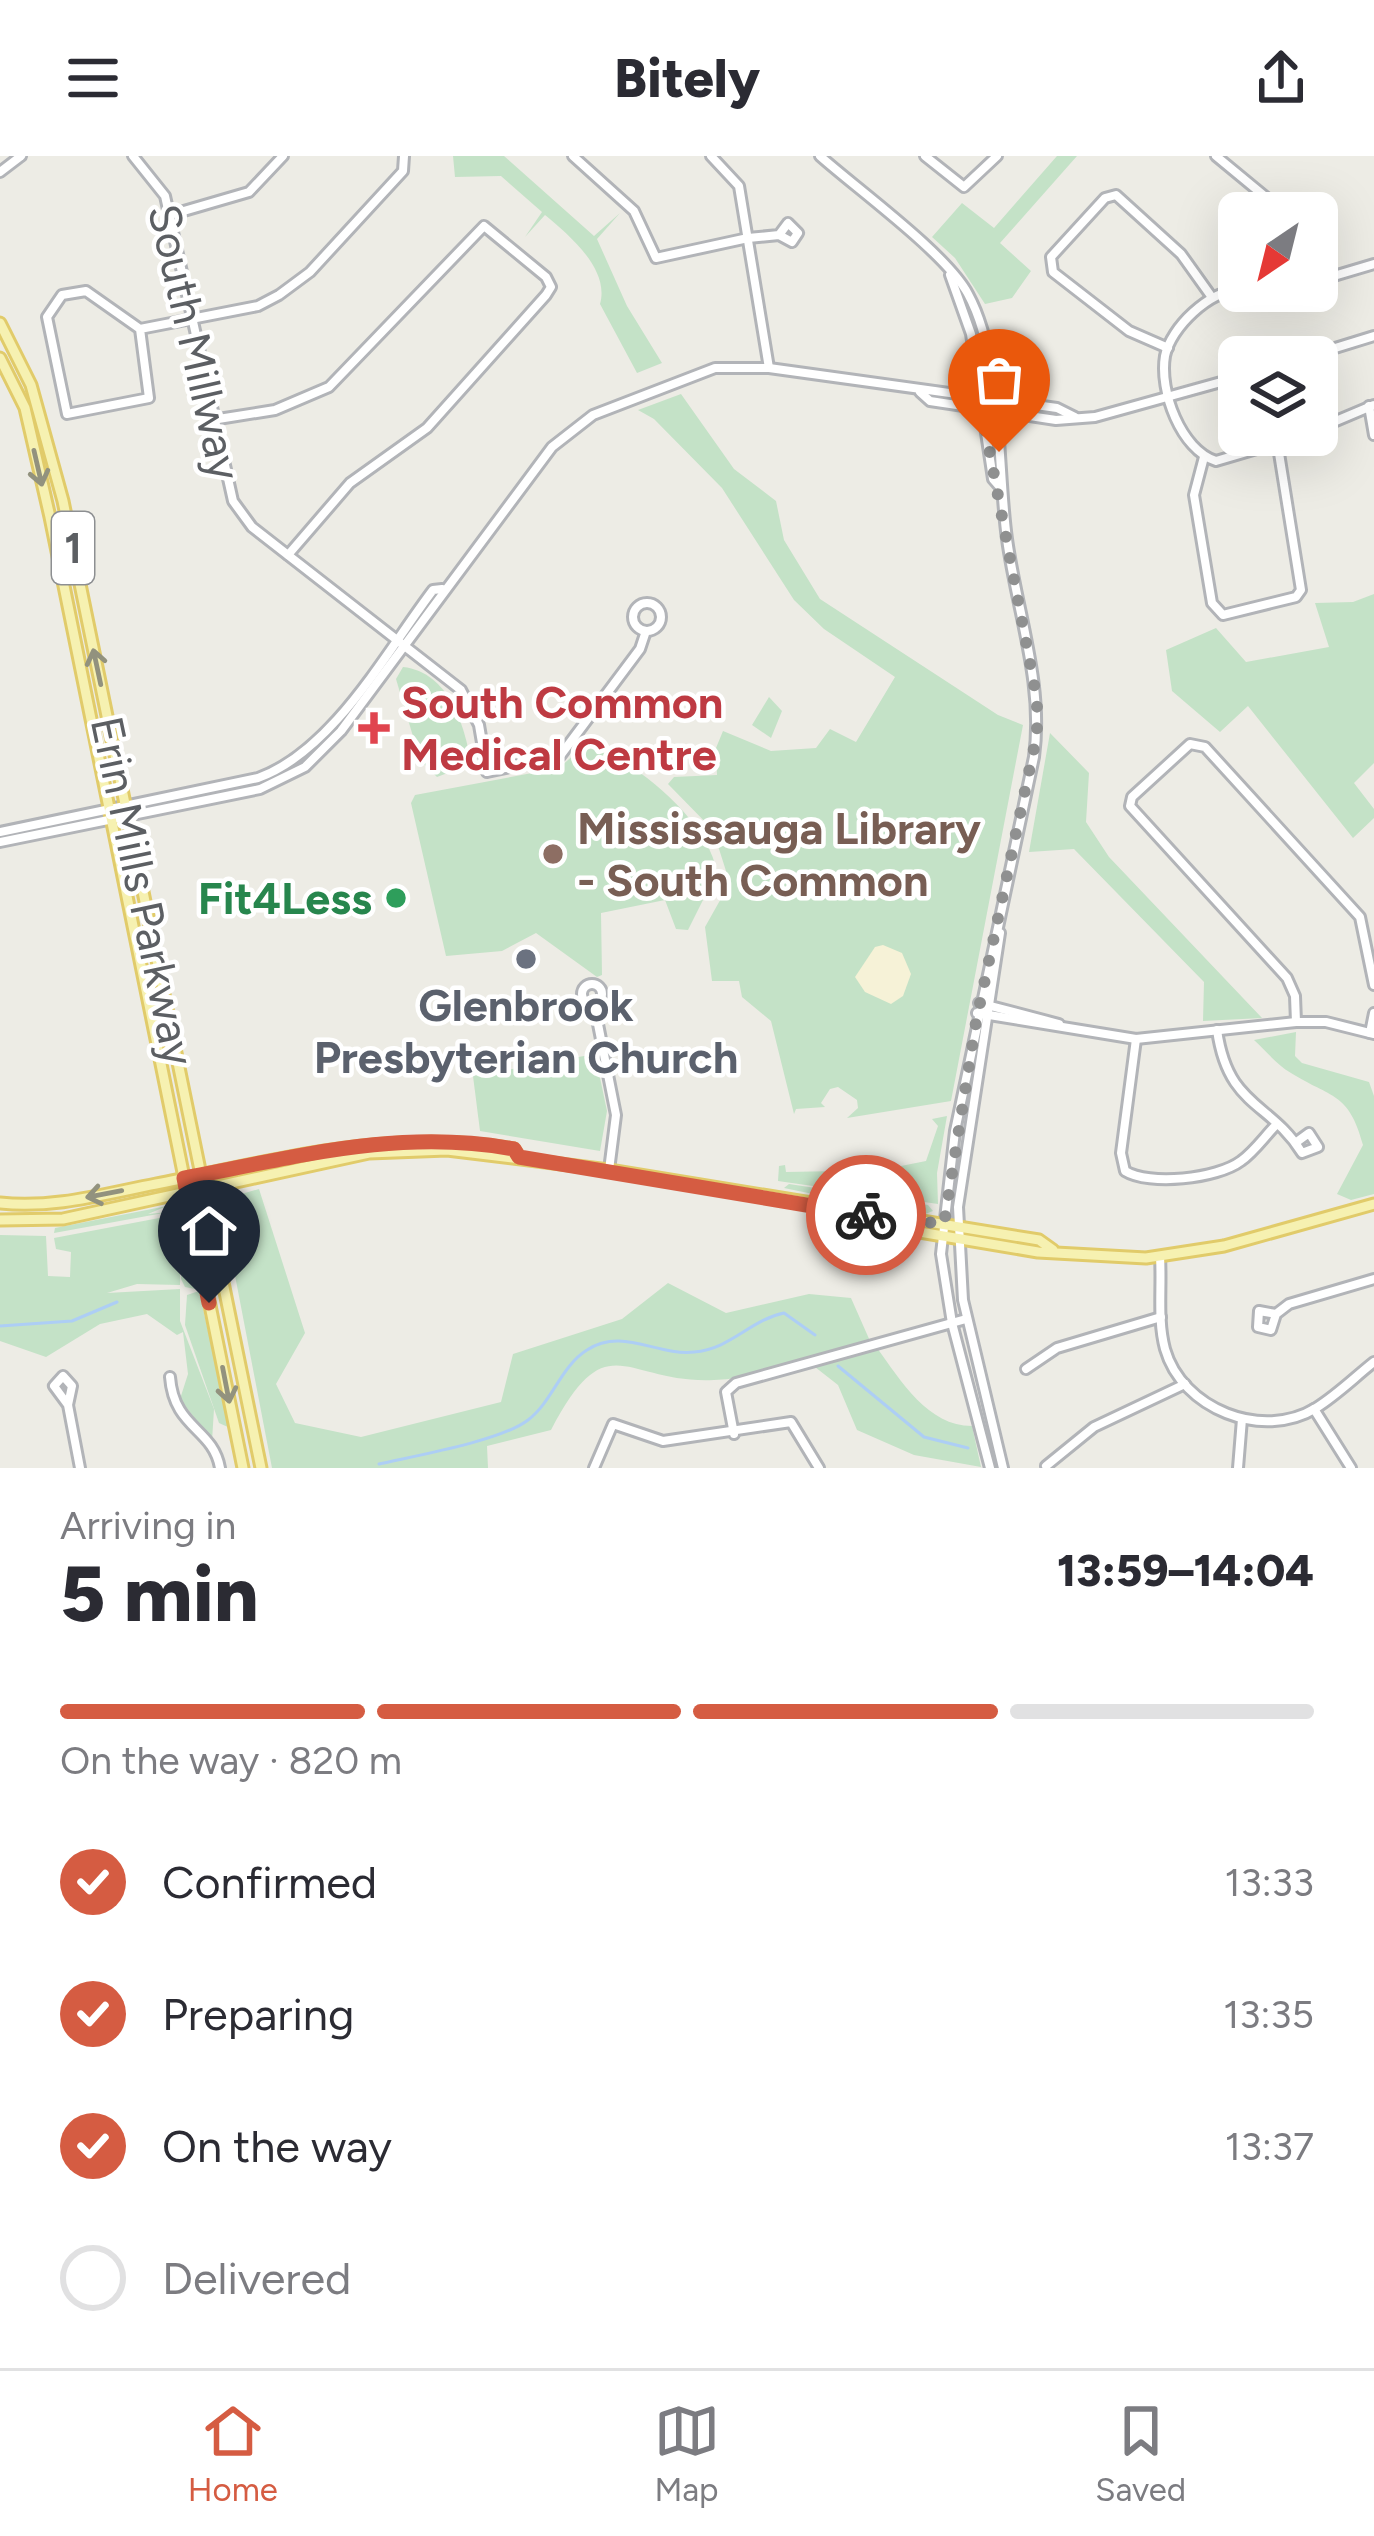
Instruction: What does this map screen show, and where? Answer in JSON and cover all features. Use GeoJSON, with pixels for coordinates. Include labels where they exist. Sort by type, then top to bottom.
{"type":"FeatureCollection","features":[{"type":"Feature","properties":{"kind":"main road","name":"Erin Mills Parkway"},"geometry":{"type":"LineString","coordinates":[[0,323],[48,432],[261,1468]]}},
{"type":"Feature","properties":{"kind":"main road","name":"Erin Mills Parkway"},"geometry":{"type":"LineString","coordinates":[[0,358],[25,408],[243,1468]]}},
{"type":"Feature","properties":{"kind":"main road"},"geometry":{"type":"LineString","coordinates":[[0,1203],[50,1204],[400,1139],[484,1143],[514,1149],[519,1157]]}},
{"type":"Feature","properties":{"kind":"main road"},"geometry":{"type":"LineString","coordinates":[[0,1220],[63,1219],[388,1151],[519,1157],[609,1170],[871,1216],[884,1226],[1039,1240],[1053,1250],[1120,1258],[1224,1246],[1372,1204]]}},
{"type":"Feature","properties":{"kind":"street","name":"South Millway"},"geometry":{"type":"LineString","coordinates":[[133,156],[158,184],[170,215],[233,501],[251,527],[472,702],[488,772],[560,756],[640,649],[646,631]]}},
{"type":"Feature","properties":{"kind":"street"},"geometry":{"type":"LineString","coordinates":[[170,215],[249,192],[283,156]]}},
{"type":"Feature","properties":{"kind":"street"},"geometry":{"type":"LineString","coordinates":[[140,329],[149,398],[67,414],[46,316],[62,295],[86,291],[140,329],[258,306],[293,286],[403,171],[404,156]]}},
{"type":"Feature","properties":{"kind":"street"},"geometry":{"type":"LineString","coordinates":[[573,156],[634,211],[656,258],[779,235]]}},
{"type":"Feature","properties":{"kind":"street"},"geometry":{"type":"LineString","coordinates":[[711,156],[739,186],[769,368]]}},
{"type":"Feature","properties":{"kind":"street"},"geometry":{"type":"LineString","coordinates":[[820,156],[970,297],[994,410],[1000,488],[1037,700],[1034,753],[1000,926],[978,1008],[943,1230],[952,1323],[990,1468]]}},
{"type":"Feature","properties":{"kind":"street"},"geometry":{"type":"LineString","coordinates":[[926,156],[964,187],[997,156]]}},
{"type":"Feature","properties":{"kind":"street"},"geometry":{"type":"LineString","coordinates":[[1216,156],[1260,192]]}},
{"type":"Feature","properties":{"kind":"street"},"geometry":{"type":"LineString","coordinates":[[0,172],[19,157]]}},
{"type":"Feature","properties":{"kind":"street"},"geometry":{"type":"LineString","coordinates":[[1168,348],[1124,328],[1053,272],[1050,259],[1113,195],[1181,254],[1210,296]]}},
{"type":"Feature","properties":{"kind":"street"},"geometry":{"type":"LineString","coordinates":[[212,420],[275,410],[329,387],[484,226],[546,278],[550,287],[546,295],[428,428],[350,483],[288,555]]}},
{"type":"Feature","properties":{"kind":"street"},"geometry":{"type":"LineString","coordinates":[[1338,275],[1374,264]]}},
{"type":"Feature","properties":{"kind":"street"},"geometry":{"type":"LineString","coordinates":[[949,273],[970,334],[993,479],[1000,488]]}},
{"type":"Feature","properties":{"kind":"street"},"geometry":{"type":"LineString","coordinates":[[1218,294],[1210,296],[1168,348],[1165,371],[1182,434],[1204,457],[1230,460],[1245,456]]}},
{"type":"Feature","properties":{"kind":"street"},"geometry":{"type":"LineString","coordinates":[[1338,347],[1374,336]]}},
{"type":"Feature","properties":{"kind":"street"},"geometry":{"type":"LineString","coordinates":[[127,811],[260,789],[305,767],[341,731],[540,460],[578,424],[702,371],[769,368],[1057,408],[1075,417]]}},
{"type":"Feature","properties":{"kind":"street"},"geometry":{"type":"LineString","coordinates":[[919,392],[930,401],[1056,420],[1119,413],[1218,383]]}},
{"type":"Feature","properties":{"kind":"street"},"geometry":{"type":"LineString","coordinates":[[1338,420],[1371,405],[1374,435]]}},
{"type":"Feature","properties":{"kind":"street"},"geometry":{"type":"LineString","coordinates":[[1204,457],[1194,494],[1212,604],[1222,615],[1296,597],[1301,590],[1279,456]]}},
{"type":"Feature","properties":{"kind":"street"},"geometry":{"type":"LineString","coordinates":[[0,842],[258,778],[295,761],[320,739],[433,590],[442,589]]}},
{"type":"Feature","properties":{"kind":"street"},"geometry":{"type":"LineString","coordinates":[[1296,1022],[1287,978],[1130,806],[1132,797],[1190,744],[1206,748],[1360,917],[1374,985]]}},
{"type":"Feature","properties":{"kind":"street"},"geometry":{"type":"LineString","coordinates":[[0,832],[110,815]]}},
{"type":"Feature","properties":{"kind":"street"},"geometry":{"type":"LineString","coordinates":[[1000,926],[964,1154],[958,1233],[966,1319],[1003,1468]]}},
{"type":"Feature","properties":{"kind":"street"},"geometry":{"type":"LineString","coordinates":[[594,1004],[615,1104],[609,1170]]}},
{"type":"Feature","properties":{"kind":"street"},"geometry":{"type":"LineString","coordinates":[[978,1008],[1136,1039],[1296,1022],[1326,1022],[1372,1034],[1374,1012]]}},
{"type":"Feature","properties":{"kind":"street"},"geometry":{"type":"LineString","coordinates":[[1217,1030],[1230,1079],[1298,1141]]}},
{"type":"Feature","properties":{"kind":"street"},"geometry":{"type":"LineString","coordinates":[[1136,1039],[1121,1153],[1125,1171],[1137,1179],[1186,1176],[1239,1163],[1276,1125]]}},
{"type":"Feature","properties":{"kind":"street"},"geometry":{"type":"LineString","coordinates":[[1160,1256],[1165,1349],[1184,1384],[1209,1405],[1242,1419],[1285,1418],[1314,1409],[1374,1362]]}},
{"type":"Feature","properties":{"kind":"street"},"geometry":{"type":"LineString","coordinates":[[1276,1314],[1289,1304],[1374,1279]]}},
{"type":"Feature","properties":{"kind":"street"},"geometry":{"type":"LineString","coordinates":[[1026,1369],[1057,1348],[1161,1317]]}},
{"type":"Feature","properties":{"kind":"street"},"geometry":{"type":"LineString","coordinates":[[734,1434],[728,1387],[966,1319]]}},
{"type":"Feature","properties":{"kind":"street"},"geometry":{"type":"LineString","coordinates":[[170,1377],[175,1409],[217,1455],[220,1468]]}},
{"type":"Feature","properties":{"kind":"street"},"geometry":{"type":"LineString","coordinates":[[1046,1466],[1094,1427],[1184,1384]]}},
{"type":"Feature","properties":{"kind":"street"},"geometry":{"type":"LineString","coordinates":[[68,1405],[80,1468]]}},
{"type":"Feature","properties":{"kind":"street"},"geometry":{"type":"LineString","coordinates":[[1314,1409],[1351,1468]]}},
{"type":"Feature","properties":{"kind":"street"},"geometry":{"type":"LineString","coordinates":[[1238,1468],[1242,1419]]}},
{"type":"Feature","properties":{"kind":"street"},"geometry":{"type":"LineString","coordinates":[[594,1468],[613,1424],[662,1442],[791,1422],[819,1468]]}},
{"type":"Feature","properties":{"kind":"green space"},"geometry":{"type":"Polygon","coordinates":[[[453,156],[504,156],[594,236],[620,213],[597,239],[627,306],[662,363],[637,373],[600,304],[599,278],[593,266],[565,232],[545,215],[525,237],[542,212],[501,176],[455,177],[453,156]]]}},
{"type":"Feature","properties":{"kind":"green space"},"geometry":{"type":"Polygon","coordinates":[[[1057,156],[1077,156],[1000,243],[1031,271],[1012,298],[985,304],[955,258],[932,237],[962,203],[994,228],[1057,156]]]}},
{"type":"Feature","properties":{"kind":"green space"},"geometry":{"type":"Polygon","coordinates":[[[681,394],[734,469],[776,501],[784,540],[820,599],[998,715],[1023,725],[951,1101],[847,1118],[858,1108],[857,1100],[838,1087],[830,1089],[821,1103],[825,1107],[796,1109],[794,1114],[771,1021],[742,997],[739,981],[712,981],[705,927],[723,895],[726,871],[713,830],[668,784],[674,777],[717,775],[716,748],[723,731],[771,751],[816,748],[830,729],[856,742],[895,677],[824,629],[794,600],[722,488],[654,419],[638,410],[681,394]]]}},
{"type":"Feature","properties":{"kind":"green space"},"geometry":{"type":"Polygon","coordinates":[[[1374,594],[1374,763],[1354,783],[1374,809],[1374,818],[1353,838],[1248,706],[1220,732],[1172,691],[1166,650],[1216,628],[1246,662],[1329,647],[1315,603],[1353,602],[1374,594]]]}},
{"type":"Feature","properties":{"kind":"green space"},"geometry":{"type":"Polygon","coordinates":[[[403,667],[419,671],[443,690],[459,718],[471,764],[437,777],[420,760],[396,679],[403,667]]]}},
{"type":"Feature","properties":{"kind":"green space"},"geometry":{"type":"Polygon","coordinates":[[[769,697],[782,711],[771,738],[752,725],[769,697]]]}},
{"type":"Feature","properties":{"kind":"green space"},"geometry":{"type":"Polygon","coordinates":[[[1050,733],[1089,773],[1086,822],[1109,857],[1262,1018],[1203,1021],[1204,982],[1074,849],[1029,852],[1050,733]]]}},
{"type":"Feature","properties":{"kind":"green space"},"geometry":{"type":"Polygon","coordinates":[[[585,745],[646,777],[684,812],[711,852],[717,872],[688,930],[676,929],[665,900],[601,913],[602,975],[597,977],[536,933],[502,951],[446,956],[411,803],[415,795],[559,768],[585,745]]]}},
{"type":"Feature","properties":{"kind":"green space"},"geometry":{"type":"Polygon","coordinates":[[[1296,1032],[1295,1056],[1302,1063],[1369,1082],[1374,1096],[1374,1194],[1351,1200],[1337,1194],[1363,1145],[1345,1106],[1286,1070],[1254,1040],[1296,1032]]]}},
{"type":"Feature","properties":{"kind":"green space"},"geometry":{"type":"Polygon","coordinates":[[[595,1054],[607,1111],[600,1151],[480,1131],[473,1076],[595,1054]]]}},
{"type":"Feature","properties":{"kind":"green space"},"geometry":{"type":"Polygon","coordinates":[[[947,1116],[937,1173],[938,1204],[778,1181],[779,1166],[785,1165],[786,1172],[839,1171],[841,1165],[842,1181],[859,1184],[858,1169],[866,1173],[926,1161],[938,1126],[932,1119],[947,1116]]]}},
{"type":"Feature","properties":{"kind":"green space"},"geometry":{"type":"Polygon","coordinates":[[[789,1184],[928,1205],[933,1211],[920,1216],[784,1188],[789,1184]]]}},
{"type":"Feature","properties":{"kind":"green space"},"geometry":{"type":"Polygon","coordinates":[[[259,1189],[305,1333],[276,1384],[295,1423],[361,1437],[501,1402],[513,1354],[622,1319],[668,1283],[726,1313],[809,1294],[851,1298],[870,1341],[773,1370],[714,1380],[604,1367],[571,1397],[551,1430],[487,1446],[488,1468],[272,1468],[223,1213],[231,1197],[259,1189]]]}},
{"type":"Feature","properties":{"kind":"green space"},"geometry":{"type":"Polygon","coordinates":[[[167,1206],[148,1214],[169,1212],[54,1233],[55,1228],[167,1206]]]}},
{"type":"Feature","properties":{"kind":"green space"},"geometry":{"type":"Polygon","coordinates":[[[184,1214],[198,1277],[195,1289],[185,1287],[181,1279],[184,1214]]]}},
{"type":"Feature","properties":{"kind":"green space"},"geometry":{"type":"Polygon","coordinates":[[[175,1215],[181,1235],[180,1285],[137,1284],[107,1293],[180,1289],[180,1321],[214,1409],[212,1441],[180,1399],[188,1374],[183,1332],[177,1335],[147,1314],[100,1324],[46,1357],[0,1341],[0,1235],[46,1236],[48,1276],[70,1277],[71,1252],[56,1249],[54,1238],[175,1215]]]}},
{"type":"Feature","properties":{"kind":"green space"},"geometry":{"type":"Polygon","coordinates":[[[199,1291],[230,1428],[219,1423],[185,1325],[187,1295],[199,1291]]]}},
{"type":"Feature","properties":{"kind":"green space"},"geometry":{"type":"Polygon","coordinates":[[[877,1348],[929,1410],[956,1424],[972,1426],[981,1467],[914,1455],[857,1430],[838,1385],[815,1367],[877,1348]]]}},
{"type":"Feature","properties":{"kind":"sand"},"geometry":{"type":"Polygon","coordinates":[[[883,945],[902,953],[911,974],[903,996],[891,1004],[865,992],[855,977],[875,947],[883,945]]]}},
{"type":"Feature","properties":{"kind":"waterway"},"geometry":{"type":"LineString","coordinates":[[0,1326],[72,1321],[117,1302]]}},
{"type":"Feature","properties":{"kind":"waterway"},"geometry":{"type":"LineString","coordinates":[[379,1464],[515,1428],[544,1404],[578,1357],[600,1344],[613,1341],[680,1352],[707,1350],[784,1313],[815,1335]]}},
{"type":"Feature","properties":{"kind":"waterway"},"geometry":{"type":"LineString","coordinates":[[838,1366],[924,1437],[968,1448]]}},
{"type":"Feature","properties":{"kind":"way so far"},"geometry":{"type":"LineString","coordinates":[[866,1215],[944,1224],[952,1149],[989,954],[1000,926],[1034,758],[1037,700],[979,396],[992,398],[999,452]]}},
{"type":"Feature","properties":{"kind":"place","name":"South Common Medical Centre"},"geometry":{"type":"Point","coordinates":[374,728]}},
{"type":"Feature","properties":{"kind":"place","name":"Mississauga Library - South Common"},"geometry":{"type":"Point","coordinates":[553,854]}},
{"type":"Feature","properties":{"kind":"place","name":"Fit4Less"},"geometry":{"type":"Point","coordinates":[396,898]}},
{"type":"Feature","properties":{"kind":"place","name":"Glenbrook Presbyterian Church"},"geometry":{"type":"Point","coordinates":[526,959]}},
{"type":"Feature","properties":{"kind":"route"},"geometry":{"type":"LineString","coordinates":[[209,1303],[184,1178],[371,1142],[428,1138],[484,1143],[514,1149],[519,1157],[866,1215]]}}]}
